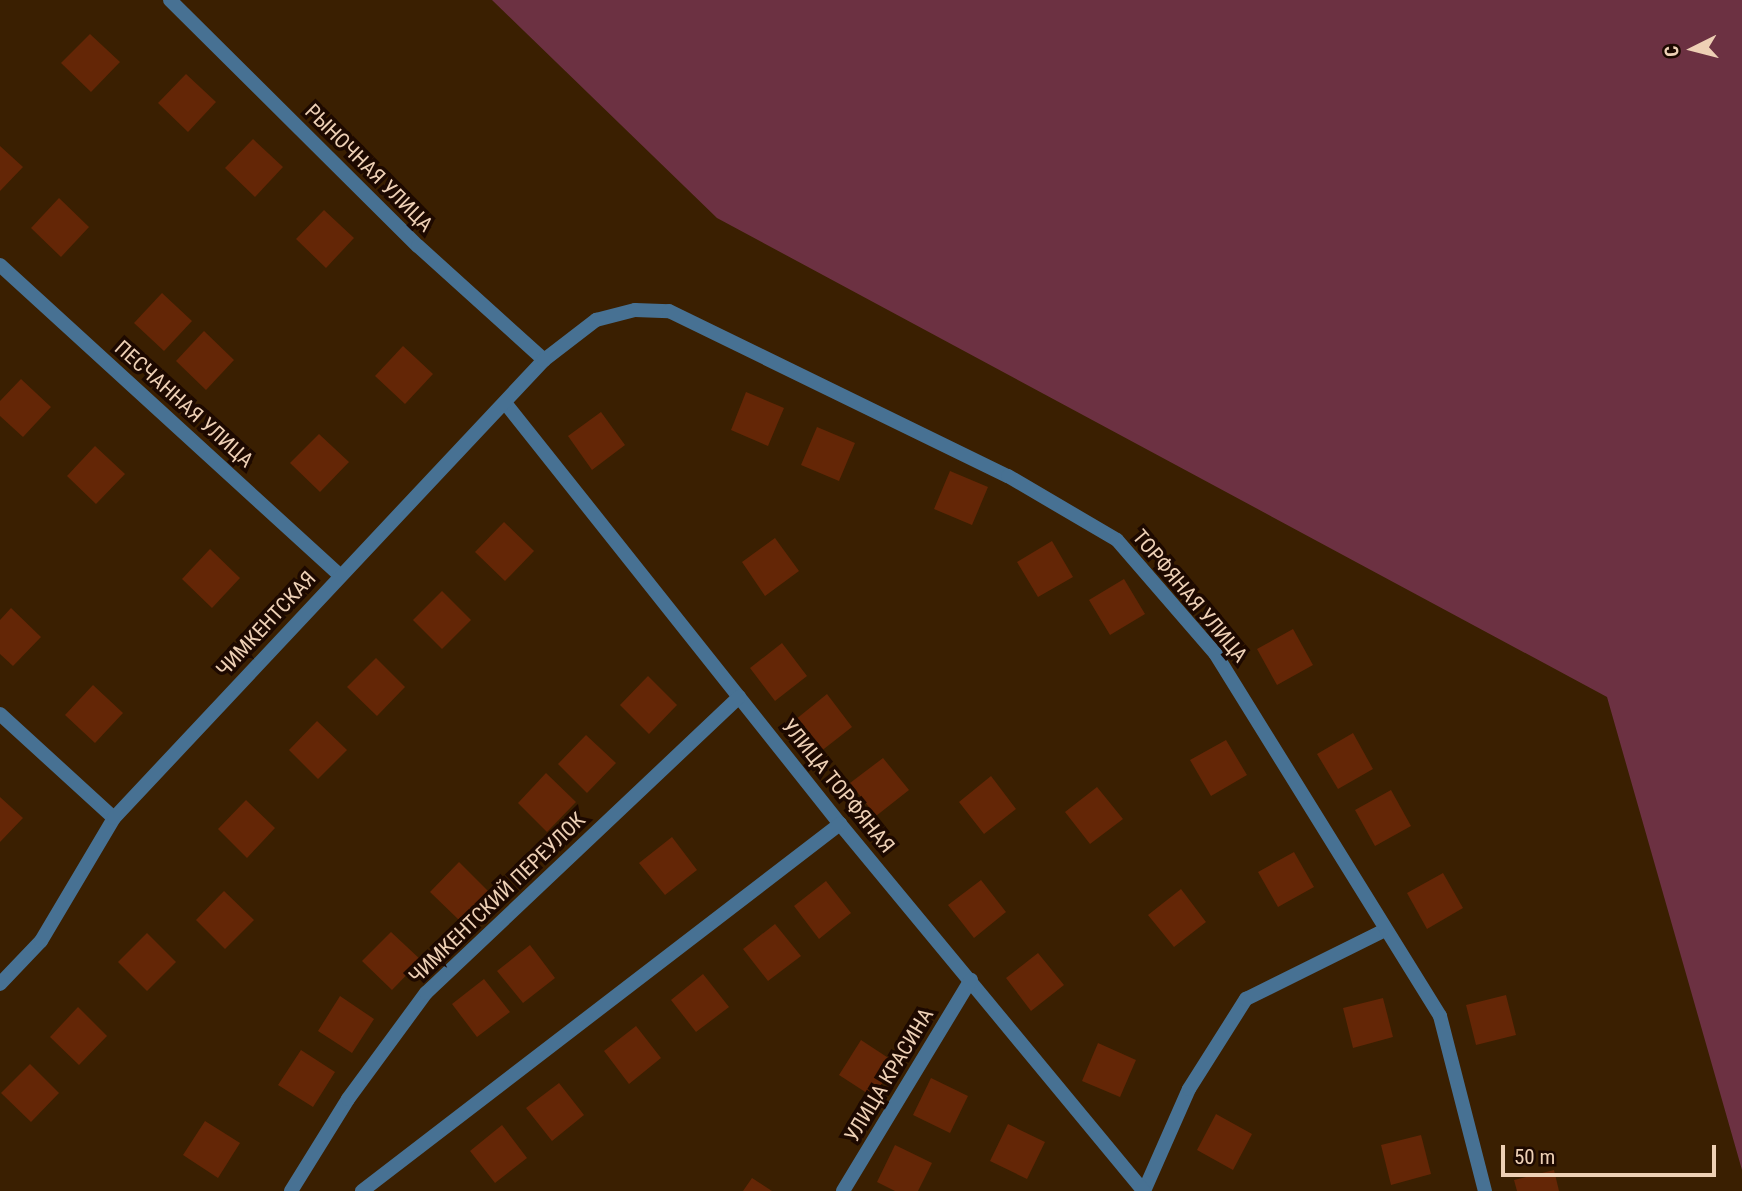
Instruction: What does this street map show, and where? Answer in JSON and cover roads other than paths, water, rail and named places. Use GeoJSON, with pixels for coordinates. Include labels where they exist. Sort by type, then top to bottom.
{"type":"FeatureCollection","features":[{"type":"Feature","properties":{"kind":"street","name":"РЫНОЧНАЯ УЛИЦА"},"geometry":{"type":"LineString","coordinates":[[170,0],[418,246],[544,360]]}},
{"type":"Feature","properties":{"kind":"street","name":"ПЕСЧАННАЯ УЛИЦА"},"geometry":{"type":"LineString","coordinates":[[0,265],[340,575]]}},
{"type":"Feature","properties":{"kind":"street","name":"ТОРФЯНАЯ УЛИЦА"},"geometry":{"type":"LineString","coordinates":[[596,320],[635,310],[669,311],[700,323],[1007,476],[1117,540],[1215,653],[1383,930],[1440,1016],[1485,1191]]}},
{"type":"Feature","properties":{"kind":"street","name":"ЧИМКЕНТСКАЯ"},"geometry":{"type":"LineString","coordinates":[[0,984],[41,941],[114,818],[340,575],[506,404],[544,360],[596,320]]}},
{"type":"Feature","properties":{"kind":"street","name":"УЛИЦА ТОРФЯНАЯ"},"geometry":{"type":"LineString","coordinates":[[506,404],[840,824],[1144,1191]]}},
{"type":"Feature","properties":{"kind":"street","name":"ЧИМКЕНТСКИЙ ПЕРЕУЛОК"},"geometry":{"type":"LineString","coordinates":[[291,1191],[348,1099],[426,993],[739,697]]}},
{"type":"Feature","properties":{"kind":"street"},"geometry":{"type":"LineString","coordinates":[[0,714],[114,818]]}},
{"type":"Feature","properties":{"kind":"street"},"geometry":{"type":"LineString","coordinates":[[362,1191],[840,824]]}},
{"type":"Feature","properties":{"kind":"street"},"geometry":{"type":"LineString","coordinates":[[1144,1191],[1189,1089],[1246,999],[1383,930]]}},
{"type":"Feature","properties":{"kind":"street","name":"УЛИЦА КРАСИНА"},"geometry":{"type":"LineString","coordinates":[[843,1191],[971,980]]}}]}
